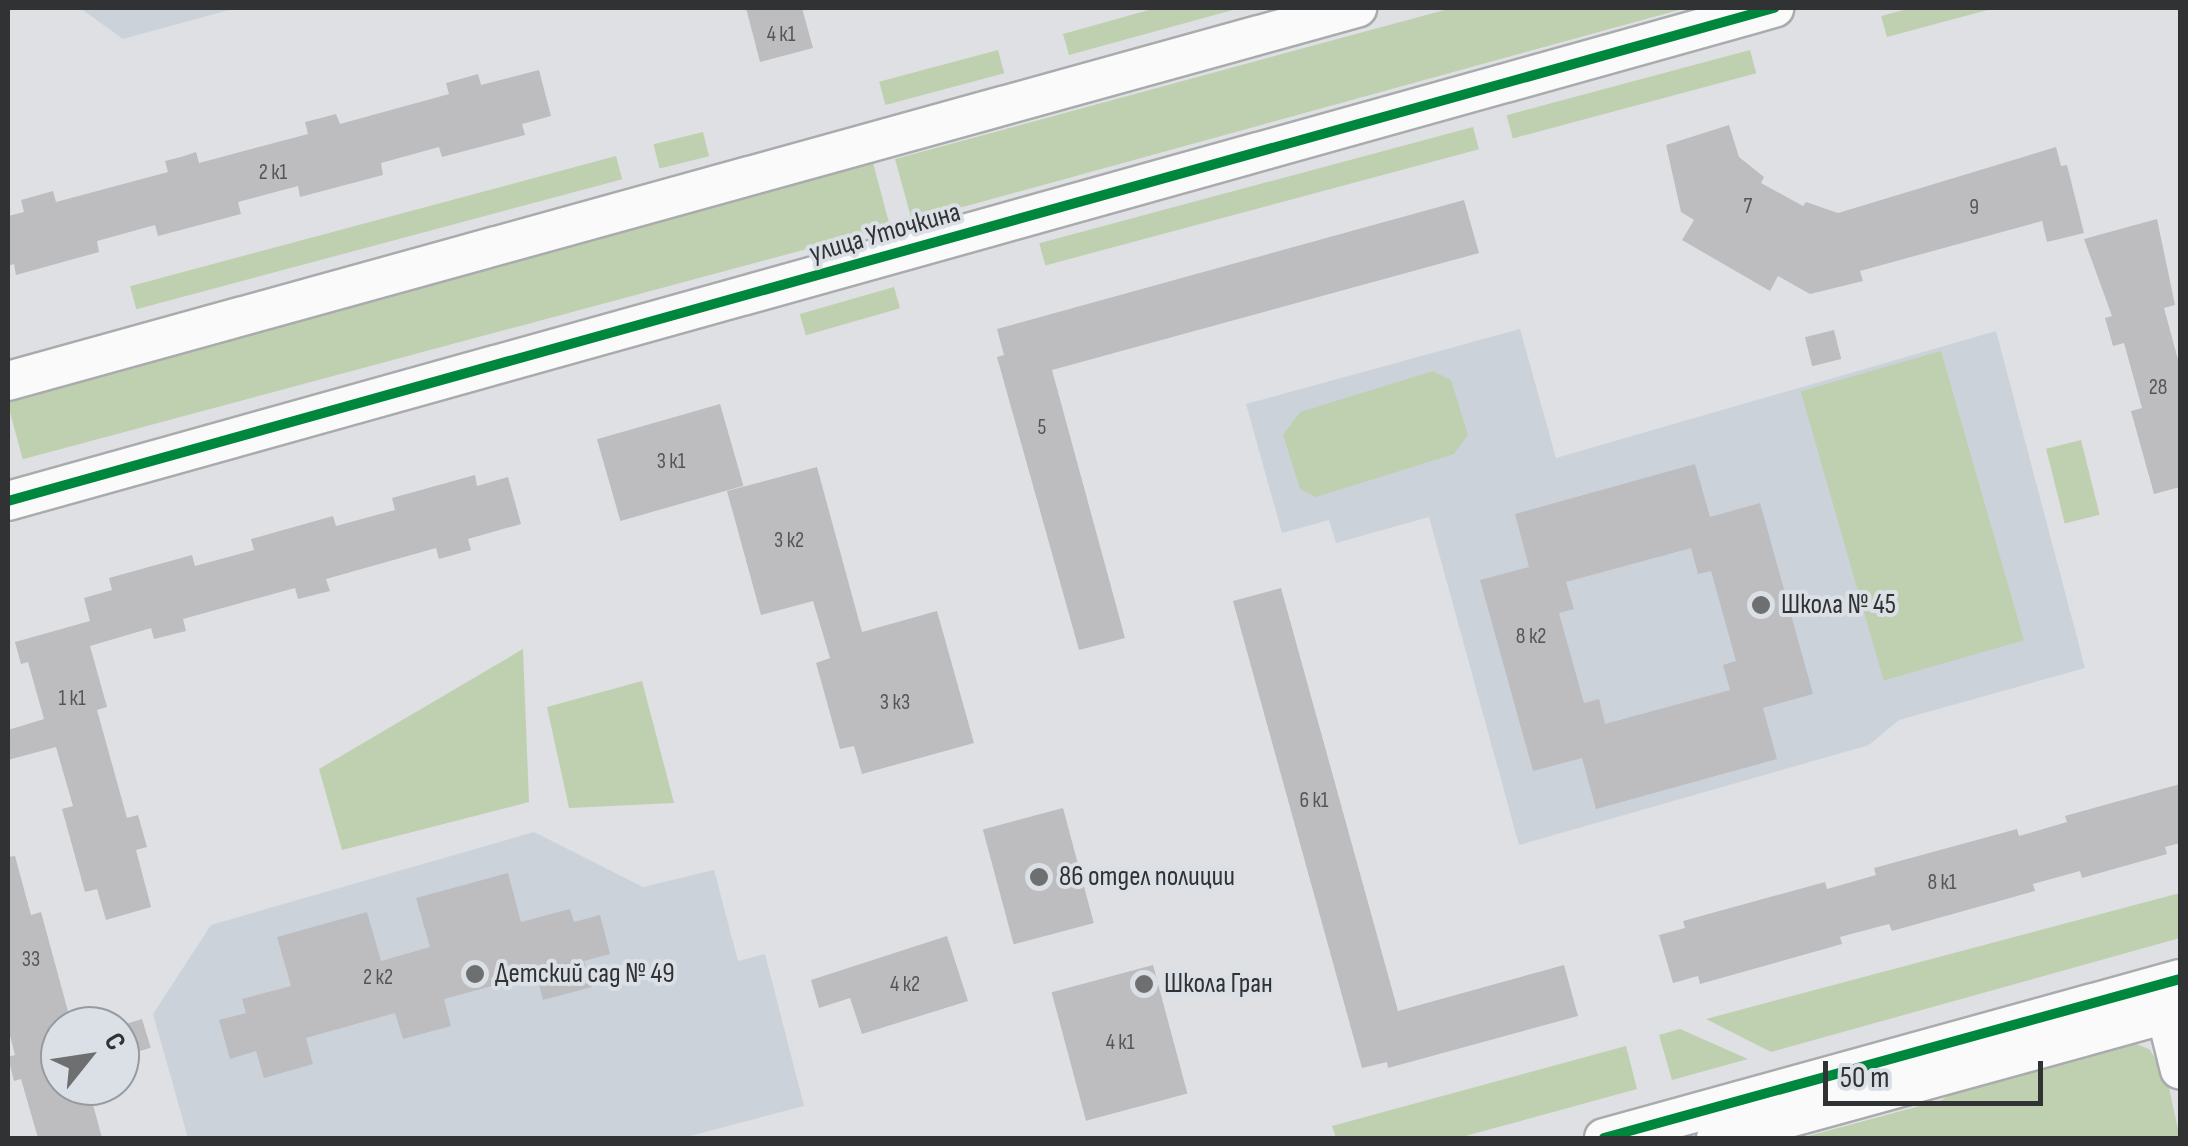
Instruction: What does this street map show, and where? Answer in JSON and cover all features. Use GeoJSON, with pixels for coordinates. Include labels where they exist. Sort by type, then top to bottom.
{"type":"FeatureCollection","features":[{"type":"Feature","properties":{"kind":"street"},"geometry":{"type":"LineString","coordinates":[[8,381],[1358,8]]}},
{"type":"Feature","properties":{"kind":"street","name":"улица Уточкина"},"geometry":{"type":"LineString","coordinates":[[8,501],[1774,8]]}},
{"type":"Feature","properties":{"kind":"street"},"geometry":{"type":"LineString","coordinates":[[2172,997],[2180,1070]]}},
{"type":"Feature","properties":{"kind":"street"},"geometry":{"type":"LineString","coordinates":[[1604,1138],[2172,997]]}},
{"type":"Feature","properties":{"kind":"street"},"geometry":{"type":"LineString","coordinates":[[1716,1138],[2172,997]]}},
{"type":"Feature","properties":{"kind":"shaded area"},"geometry":{"type":"Polygon","coordinates":[[[80,8],[236,8],[123,39],[80,8]]]}},
{"type":"Feature","properties":{"kind":"shaded area","name":"Школа № 45"},"geometry":{"type":"Polygon","coordinates":[[[1520,329],[1556,458],[1996,331],[2085,668],[1899,720],[1869,745],[1519,845],[1429,517],[1336,543],[1329,520],[1282,533],[1246,404],[1520,329]]]}},
{"type":"Feature","properties":{"kind":"shaded area","name":"Детский сад № 49"},"geometry":{"type":"Polygon","coordinates":[[[534,832],[643,887],[714,870],[738,961],[765,954],[804,1106],[683,1138],[188,1138],[153,1014],[211,925],[534,832]]]}},
{"type":"Feature","properties":{"kind":"green space"},"geometry":{"type":"Polygon","coordinates":[[[1156,8],[1240,8],[1069,55],[1063,34],[1156,8]]]}},
{"type":"Feature","properties":{"kind":"green space"},"geometry":{"type":"Polygon","coordinates":[[[1452,8],[1686,8],[912,221],[895,159],[1452,8]]]}},
{"type":"Feature","properties":{"kind":"green space"},"geometry":{"type":"Polygon","coordinates":[[[1911,8],[1995,8],[1887,37],[1881,16],[1911,8]]]}},
{"type":"Feature","properties":{"kind":"green space"},"geometry":{"type":"Polygon","coordinates":[[[998,50],[1004,73],[885,105],[879,82],[998,50]]]}},
{"type":"Feature","properties":{"kind":"green space"},"geometry":{"type":"Polygon","coordinates":[[[1750,50],[1756,73],[1513,138],[1507,115],[1750,50]]]}},
{"type":"Feature","properties":{"kind":"green space"},"geometry":{"type":"Polygon","coordinates":[[[1473,127],[1479,149],[1045,265],[1039,243],[1473,127]]]}},
{"type":"Feature","properties":{"kind":"green space"},"geometry":{"type":"Polygon","coordinates":[[[703,132],[709,156],[660,169],[654,144],[703,132]]]}},
{"type":"Feature","properties":{"kind":"green space"},"geometry":{"type":"Polygon","coordinates":[[[616,156],[622,179],[136,309],[130,286],[616,156]]]}},
{"type":"Feature","properties":{"kind":"green space"},"geometry":{"type":"Polygon","coordinates":[[[873,163],[890,227],[23,459],[8,395],[873,163]]]}},
{"type":"Feature","properties":{"kind":"green space"},"geometry":{"type":"Polygon","coordinates":[[[894,287],[900,308],[806,335],[800,314],[894,287]]]}},
{"type":"Feature","properties":{"kind":"green space"},"geometry":{"type":"Polygon","coordinates":[[[1941,351],[2024,640],[1884,681],[1801,391],[1941,351]]]}},
{"type":"Feature","properties":{"kind":"green space"},"geometry":{"type":"Polygon","coordinates":[[[1433,371],[1451,380],[1468,435],[1454,454],[1316,497],[1300,489],[1283,435],[1300,412],[1433,371]]]}},
{"type":"Feature","properties":{"kind":"green space"},"geometry":{"type":"Polygon","coordinates":[[[2081,440],[2100,515],[2065,523],[2046,449],[2081,440]]]}},
{"type":"Feature","properties":{"kind":"green space"},"geometry":{"type":"Polygon","coordinates":[[[523,649],[529,802],[342,850],[319,769],[523,649]]]}},
{"type":"Feature","properties":{"kind":"green space"},"geometry":{"type":"Polygon","coordinates":[[[642,681],[674,803],[569,808],[547,707],[642,681]]]}},
{"type":"Feature","properties":{"kind":"green space"},"geometry":{"type":"Polygon","coordinates":[[[2180,893],[2180,938],[1771,1052],[1706,1019],[2180,893]]]}},
{"type":"Feature","properties":{"kind":"green space"},"geometry":{"type":"Polygon","coordinates":[[[1680,1029],[1748,1059],[1672,1080],[1659,1035],[1680,1029]]]}},
{"type":"Feature","properties":{"kind":"green space"},"geometry":{"type":"Polygon","coordinates":[[[2128,1041],[2149,1049],[2166,1074],[2180,1138],[1801,1138],[1942,1100],[1961,1085],[2128,1041]]]}},
{"type":"Feature","properties":{"kind":"green space"},"geometry":{"type":"Polygon","coordinates":[[[1626,1046],[1637,1089],[1458,1138],[1336,1138],[1332,1126],[1626,1046]]]}},
{"type":"Feature","properties":{"kind":"building"},"geometry":{"type":"Polygon","coordinates":[[[746,8],[802,8],[813,48],[760,62],[746,8]]]}},
{"type":"Feature","properties":{"kind":"building"},"geometry":{"type":"Polygon","coordinates":[[[539,70],[551,116],[522,124],[525,135],[442,157],[439,147],[381,163],[383,175],[300,197],[298,186],[238,202],[241,214],[158,236],[155,225],[97,241],[99,252],[16,275],[14,264],[8,266],[8,216],[24,212],[21,200],[53,191],[56,202],[168,172],[165,161],[196,152],[199,163],[308,134],[305,122],[336,114],[340,124],[449,94],[446,83],[478,74],[481,85],[539,70]]]}},
{"type":"Feature","properties":{"kind":"building"},"geometry":{"type":"Polygon","coordinates":[[[1729,125],[1739,157],[1764,177],[1761,183],[1803,206],[1806,202],[1838,213],[2056,147],[2061,166],[2067,165],[2084,233],[2047,242],[2042,221],[1860,271],[1863,281],[1810,294],[1778,276],[1770,291],[1682,240],[1694,220],[1681,212],[1666,145],[1729,125]]]}},
{"type":"Feature","properties":{"kind":"building"},"geometry":{"type":"Polygon","coordinates":[[[1464,200],[1479,253],[1052,370],[1125,638],[1079,650],[997,357],[1004,355],[997,329],[1464,200]]]}},
{"type":"Feature","properties":{"kind":"building"},"geometry":{"type":"Polygon","coordinates":[[[2157,219],[2175,305],[2164,308],[2180,367],[2180,487],[2154,494],[2131,411],[2142,408],[2124,343],[2113,346],[2105,318],[2112,316],[2084,239],[2157,219]]]}},
{"type":"Feature","properties":{"kind":"building"},"geometry":{"type":"Polygon","coordinates":[[[1834,330],[1841,359],[1812,366],[1805,337],[1834,330]]]}},
{"type":"Feature","properties":{"kind":"building"},"geometry":{"type":"Polygon","coordinates":[[[720,404],[743,486],[620,521],[597,439],[720,404]]]}},
{"type":"Feature","properties":{"kind":"building"},"geometry":{"type":"Polygon","coordinates":[[[1695,464],[1710,517],[1760,503],[1813,694],[1763,708],[1777,759],[1596,809],[1582,758],[1533,771],[1480,580],[1529,567],[1515,514],[1695,464]],[[1691,548],[1566,582],[1574,609],[1559,613],[1584,703],[1599,699],[1605,724],[1730,690],[1723,665],[1736,661],[1711,571],[1698,574],[1691,548]]]}},
{"type":"Feature","properties":{"kind":"building"},"geometry":{"type":"Polygon","coordinates":[[[817,467],[862,632],[937,611],[974,743],[862,774],[854,746],[840,749],[816,663],[830,658],[813,601],[761,615],[727,491],[817,467]]]}},
{"type":"Feature","properties":{"kind":"building"},"geometry":{"type":"Polygon","coordinates":[[[475,475],[477,486],[508,477],[521,524],[468,539],[471,550],[439,559],[436,548],[326,579],[330,591],[298,599],[295,588],[183,619],[186,631],[154,639],[151,628],[90,646],[107,707],[97,710],[127,818],[138,815],[147,847],[136,850],[151,907],[106,920],[97,889],[85,892],[62,809],[73,806],[56,747],[8,760],[8,730],[44,719],[28,662],[21,664],[15,642],[90,621],[84,598],[112,590],[109,578],[192,555],[195,566],[254,550],[251,539],[333,516],[336,526],[395,510],[392,498],[475,475]]]}},
{"type":"Feature","properties":{"kind":"building"},"geometry":{"type":"Polygon","coordinates":[[[1281,588],[1398,1011],[1564,965],[1578,1016],[1388,1068],[1387,1062],[1362,1068],[1233,601],[1281,588]]]}},
{"type":"Feature","properties":{"kind":"building"},"geometry":{"type":"Polygon","coordinates":[[[2180,784],[2180,843],[2165,847],[2167,854],[2082,878],[2080,871],[2033,884],[2035,891],[1892,931],[1889,924],[1840,937],[1842,944],[1700,984],[1698,976],[1673,983],[1659,935],[1685,928],[1683,921],[1825,882],[1827,889],[1876,875],[1874,868],[2017,829],[2019,836],[2067,822],[2065,816],[2180,784]]]}},
{"type":"Feature","properties":{"kind":"building","name":"86 отдел полиции"},"geometry":{"type":"Polygon","coordinates":[[[1063,808],[1094,923],[1014,944],[983,829],[1063,808]]]}},
{"type":"Feature","properties":{"kind":"building"},"geometry":{"type":"Polygon","coordinates":[[[15,856],[31,915],[41,912],[67,1006],[40,1006],[40,1106],[93,1106],[102,1138],[38,1138],[21,1079],[14,1081],[8,1057],[15,1055],[8,1028],[8,857],[15,856]]]}},
{"type":"Feature","properties":{"kind":"building"},"geometry":{"type":"Polygon","coordinates":[[[508,873],[521,922],[570,909],[574,922],[600,915],[610,954],[584,961],[592,987],[543,1000],[536,974],[444,999],[451,1026],[403,1039],[395,1013],[306,1038],[313,1064],[264,1078],[256,1051],[230,1059],[219,1020],[246,1013],[242,999],[291,986],[277,937],[367,912],[381,961],[430,947],[416,898],[508,873]]]}},
{"type":"Feature","properties":{"kind":"building"},"geometry":{"type":"Polygon","coordinates":[[[947,936],[968,1001],[862,1034],[850,998],[819,1008],[811,980],[947,936]]]}},
{"type":"Feature","properties":{"kind":"building"},"geometry":{"type":"Polygon","coordinates":[[[1153,965],[1187,1093],[1086,1121],[1052,992],[1153,965]]]}},
{"type":"Feature","properties":{"kind":"building"},"geometry":{"type":"Polygon","coordinates":[[[142,1019],[151,1048],[140,1051],[140,1020],[142,1019]]]}},
{"type":"Feature","properties":{"kind":"cycle path"},"geometry":{"type":"LineString","coordinates":[[8,501],[1774,8]]}},
{"type":"Feature","properties":{"kind":"cycle path"},"geometry":{"type":"LineString","coordinates":[[1604,1138],[2180,979]]}},
{"type":"Feature","properties":{"kind":"place","name":"Школа № 45"},"geometry":{"type":"Point","coordinates":[1761,605]}},
{"type":"Feature","properties":{"kind":"place","name":"86 отдел полиции"},"geometry":{"type":"Point","coordinates":[1039,877]}},
{"type":"Feature","properties":{"kind":"place","name":"Детский сад № 49"},"geometry":{"type":"Point","coordinates":[475,974]}},
{"type":"Feature","properties":{"kind":"place","name":"Школа Гран"},"geometry":{"type":"Point","coordinates":[1144,984]}}]}
